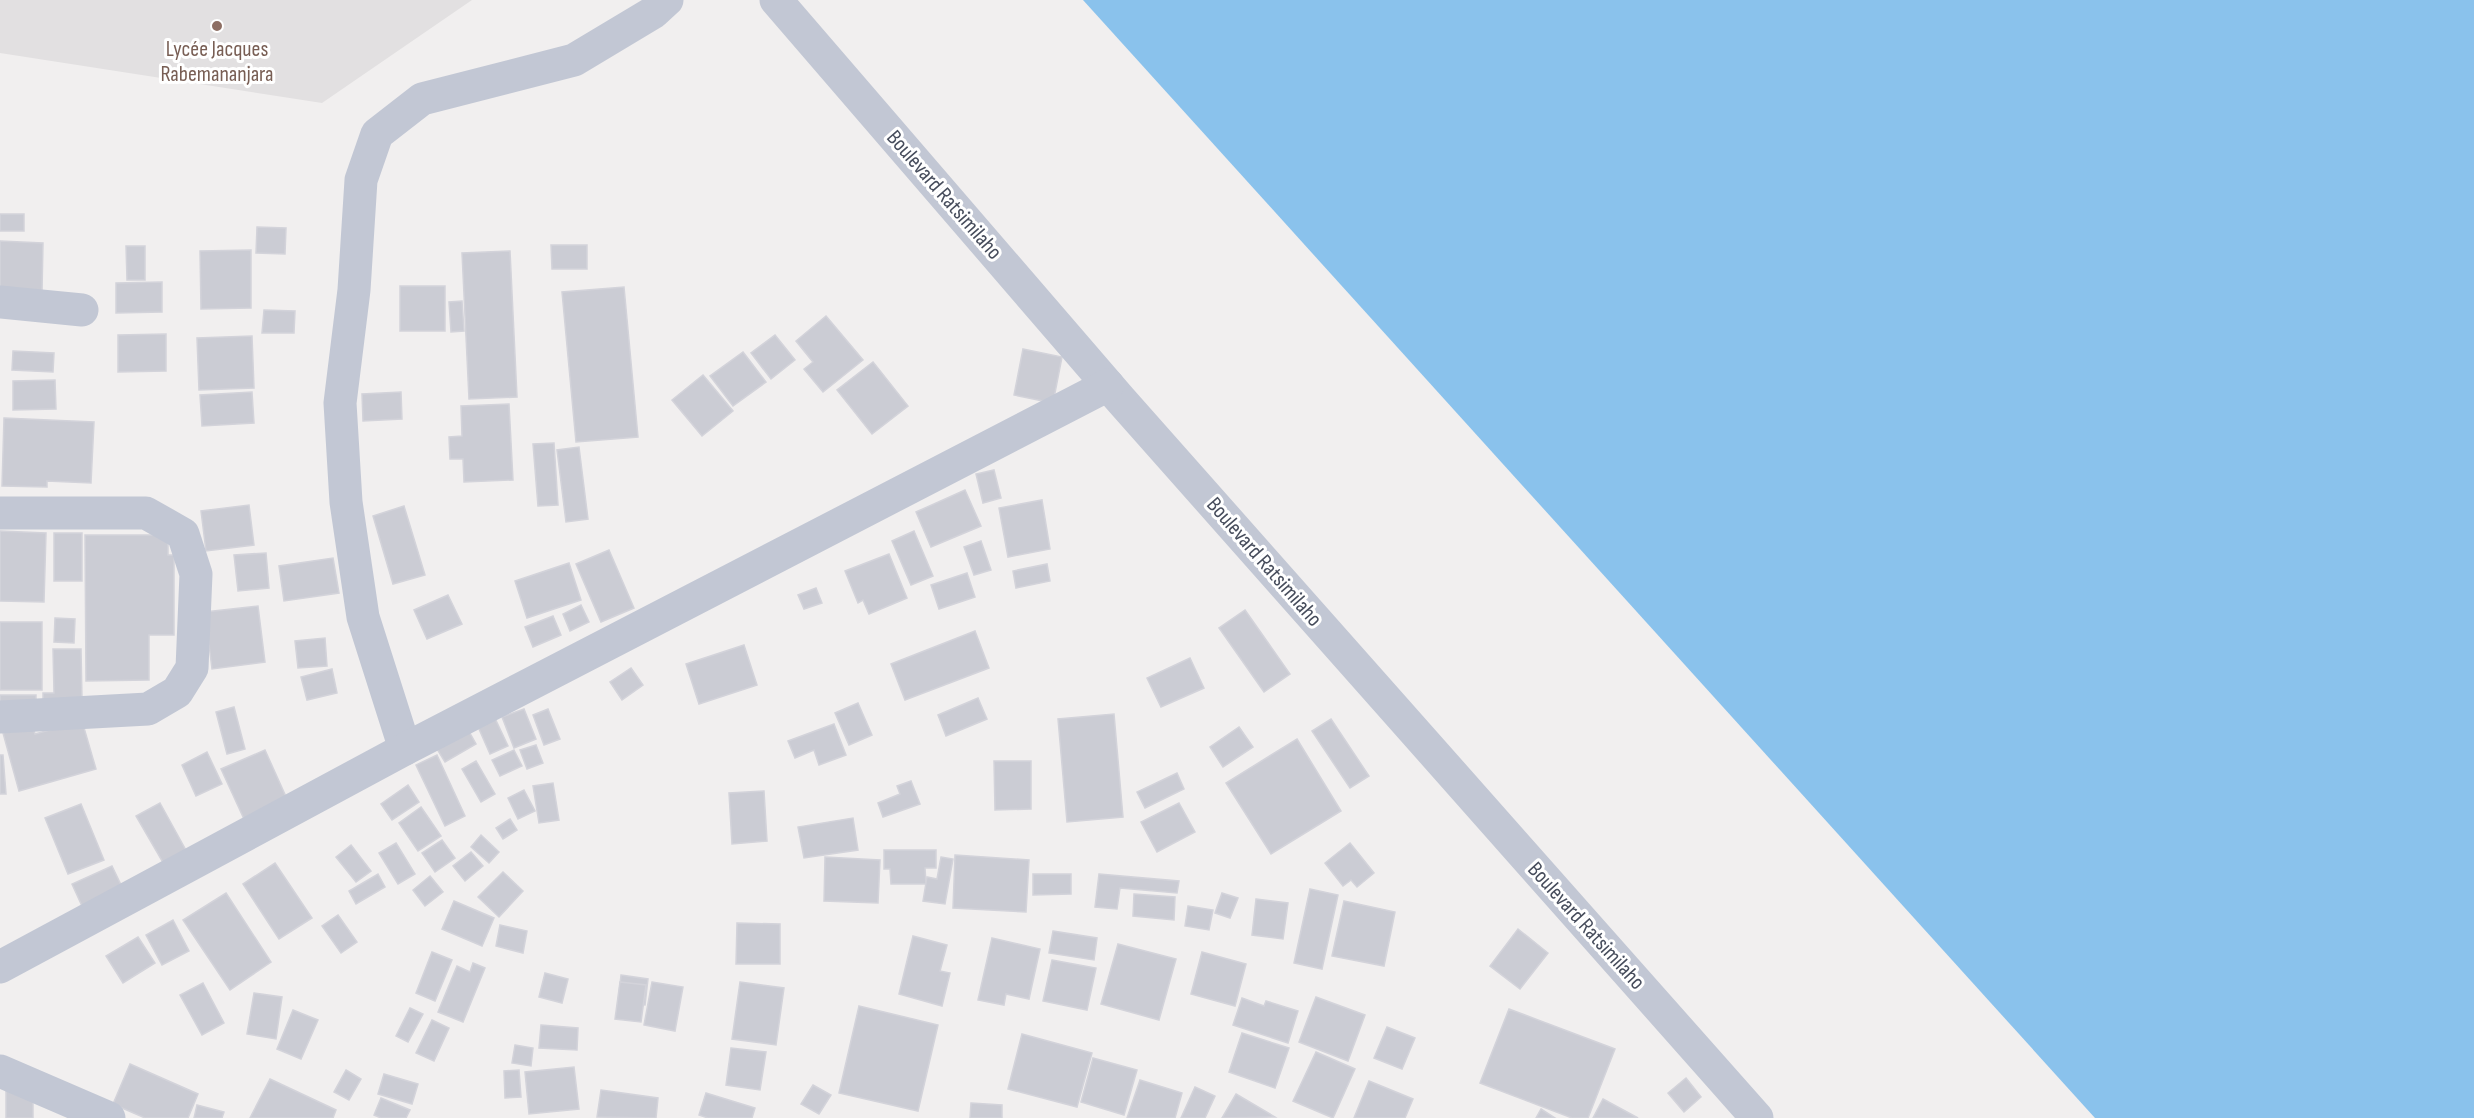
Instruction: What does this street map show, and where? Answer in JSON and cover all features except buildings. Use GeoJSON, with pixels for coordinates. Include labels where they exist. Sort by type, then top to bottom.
{"type":"FeatureCollection","features":[{"type":"Feature","properties":{"kind":"street"},"geometry":{"type":"LineString","coordinates":[[405,749],[363,617],[346,502],[340,403],[354,290],[361,180],[377,134],[422,99],[574,60],[654,12],[667,0]]}},
{"type":"Feature","properties":{"kind":"street","name":"Boulevard Ratsimilaho"},"geometry":{"type":"LineString","coordinates":[[776,0],[1108,385],[1756,1118]]}},
{"type":"Feature","properties":{"kind":"street"},"geometry":{"type":"LineString","coordinates":[[0,302],[82,309]]}},
{"type":"Feature","properties":{"kind":"street"},"geometry":{"type":"LineString","coordinates":[[0,967],[405,749],[1108,385]]}},
{"type":"Feature","properties":{"kind":"street"},"geometry":{"type":"LineString","coordinates":[[0,513],[146,513],[183,534],[196,574],[192,668],[177,692],[148,709],[0,717]]}},
{"type":"Feature","properties":{"kind":"street"},"geometry":{"type":"LineString","coordinates":[[0,1071],[109,1118]]}},
{"type":"Feature","properties":{"kind":"shaded area","name":"Lycée Jacques Rabemananjara"},"geometry":{"type":"Polygon","coordinates":[[[0,0],[472,0],[322,103],[0,53],[0,0]]]}},
{"type":"Feature","properties":{"kind":"water"},"geometry":{"type":"Polygon","coordinates":[[[1083,0],[2474,0],[2474,1118],[2095,1118],[1083,0]]]}},
{"type":"Feature","properties":{"kind":"place","name":"Lycée Jacques Rabemananjara"},"geometry":{"type":"Point","coordinates":[217,26]}}]}
